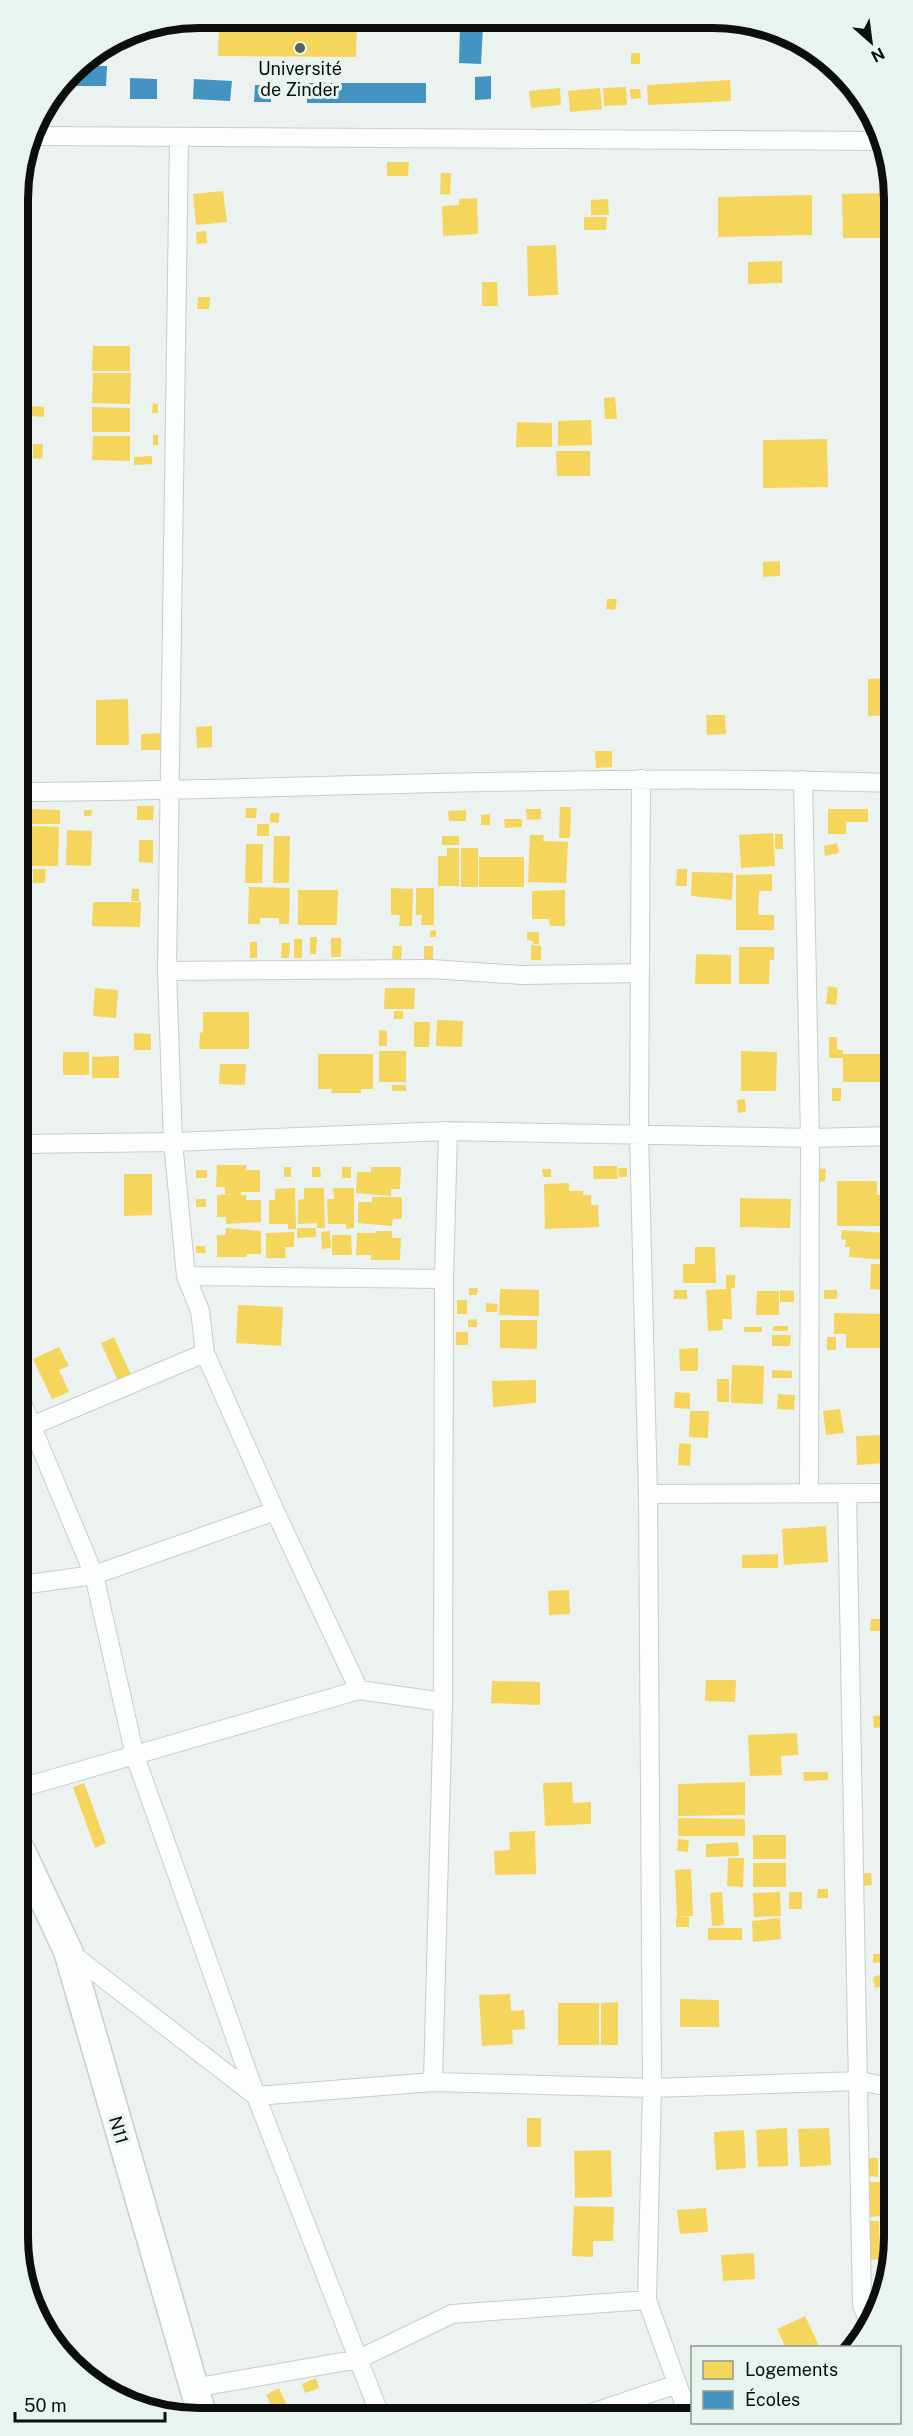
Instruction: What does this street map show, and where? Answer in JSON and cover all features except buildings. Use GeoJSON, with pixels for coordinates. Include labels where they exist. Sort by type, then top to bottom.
{"type":"FeatureCollection","features":[{"type":"Feature","properties":{"kind":"main road","name":"N11"},"geometry":{"type":"LineString","coordinates":[[28,1866],[68,1952],[200,2408]]}},
{"type":"Feature","properties":{"kind":"street"},"geometry":{"type":"LineString","coordinates":[[41,136],[874,141]]}},
{"type":"Feature","properties":{"kind":"street"},"geometry":{"type":"LineString","coordinates":[[179,138],[167,971],[173,1142],[186,1276],[200,1311],[205,1353],[274,1511],[359,1690]]}},
{"type":"Feature","properties":{"kind":"street"},"geometry":{"type":"LineString","coordinates":[[641,779],[639,1133],[648,1494],[652,2088],[647,2300],[686,2408]]}},
{"type":"Feature","properties":{"kind":"street"},"geometry":{"type":"LineString","coordinates":[[29,792],[168,791],[641,779],[884,783]]}},
{"type":"Feature","properties":{"kind":"street"},"geometry":{"type":"LineString","coordinates":[[803,780],[810,1138],[809,1493]]}},
{"type":"Feature","properties":{"kind":"street"},"geometry":{"type":"LineString","coordinates":[[167,971],[431,969],[522,975],[639,973]]}},
{"type":"Feature","properties":{"kind":"street"},"geometry":{"type":"LineString","coordinates":[[29,1144],[173,1142],[448,1131],[810,1138],[884,1136]]}},
{"type":"Feature","properties":{"kind":"street"},"geometry":{"type":"LineString","coordinates":[[433,2082],[443,1702],[444,1279],[448,1131]]}},
{"type":"Feature","properties":{"kind":"street"},"geometry":{"type":"LineString","coordinates":[[186,1276],[444,1279]]}},
{"type":"Feature","properties":{"kind":"street"},"geometry":{"type":"LineString","coordinates":[[28,1427],[205,1353]]}},
{"type":"Feature","properties":{"kind":"street"},"geometry":{"type":"LineString","coordinates":[[28,1433],[94,1575],[135,1756],[256,2096],[377,2408]]}},
{"type":"Feature","properties":{"kind":"street"},"geometry":{"type":"LineString","coordinates":[[847,1493],[860,2081],[862,2305],[866,2314]]}},
{"type":"Feature","properties":{"kind":"street"},"geometry":{"type":"LineString","coordinates":[[648,1494],[884,1493]]}},
{"type":"Feature","properties":{"kind":"street"},"geometry":{"type":"LineString","coordinates":[[28,1584],[94,1575],[274,1511]]}},
{"type":"Feature","properties":{"kind":"street"},"geometry":{"type":"LineString","coordinates":[[28,1786],[359,1690],[443,1702]]}},
{"type":"Feature","properties":{"kind":"street"},"geometry":{"type":"LineString","coordinates":[[68,1952],[256,2096],[433,2082],[652,2088],[860,2081],[884,2086]]}},
{"type":"Feature","properties":{"kind":"street"},"geometry":{"type":"LineString","coordinates":[[193,2388],[359,2359],[452,2314],[647,2300]]}},
{"type":"Feature","properties":{"kind":"street"},"geometry":{"type":"LineString","coordinates":[[607,2408],[678,2384]]}},
{"type":"Feature","properties":{"kind":"place","name":"Université de Zinder"},"geometry":{"type":"Point","coordinates":[300,48]}}]}
